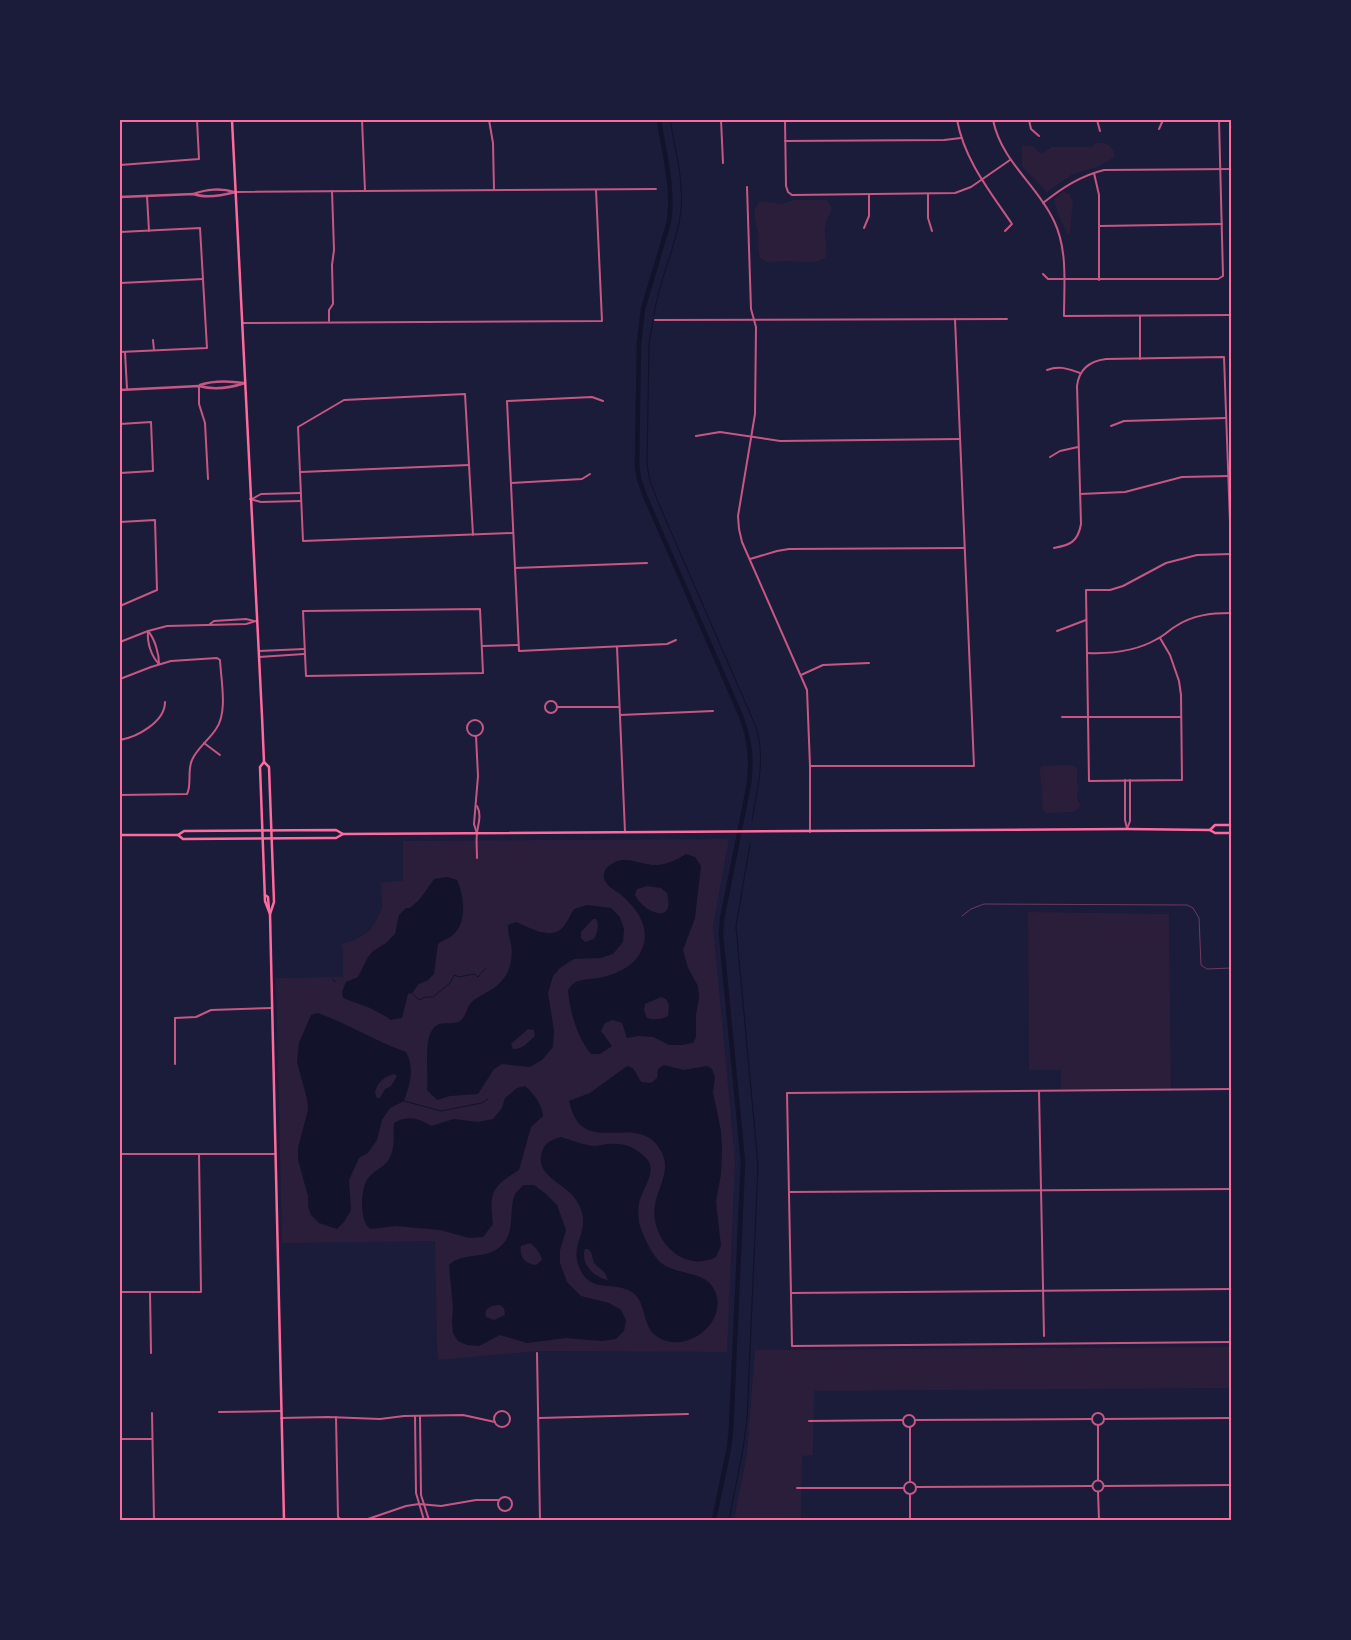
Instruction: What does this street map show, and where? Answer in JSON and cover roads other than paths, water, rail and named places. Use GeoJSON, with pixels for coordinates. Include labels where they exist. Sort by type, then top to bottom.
{"type":"FeatureCollection","features":[{"type":"Feature","properties":{"kind":"main road"},"geometry":{"type":"LineString","coordinates":[[232,120],[256,621],[264,762],[268,767],[272,830],[274,902],[270,914]]}},
{"type":"Feature","properties":{"kind":"main road"},"geometry":{"type":"LineString","coordinates":[[264,762],[260,767],[264,830],[265,895],[269,901],[270,914],[274,1154],[284,1520]]}},
{"type":"Feature","properties":{"kind":"main road"},"geometry":{"type":"LineString","coordinates":[[1210,830],[1215,825],[1231,825]]}},
{"type":"Feature","properties":{"kind":"main road"},"geometry":{"type":"LineString","coordinates":[[120,836],[264,830],[336,830],[343,834],[1127,829],[1210,830],[1215,833],[1231,833]]}},
{"type":"Feature","properties":{"kind":"main road"},"geometry":{"type":"LineString","coordinates":[[178,835],[183,839],[264,836],[336,838],[343,834]]}},
{"type":"Feature","properties":{"kind":"street"},"geometry":{"type":"LineString","coordinates":[[120,165],[199,159],[197,120]]}},
{"type":"Feature","properties":{"kind":"street"},"geometry":{"type":"LineString","coordinates":[[362,120],[365,191]]}},
{"type":"Feature","properties":{"kind":"street"},"geometry":{"type":"LineString","coordinates":[[489,120],[493,143],[494,190]]}},
{"type":"Feature","properties":{"kind":"street"},"geometry":{"type":"LineString","coordinates":[[721,120],[723,163]]}},
{"type":"Feature","properties":{"kind":"street"},"geometry":{"type":"LineString","coordinates":[[785,120],[786,186],[788,192],[792,195],[928,194],[955,192],[970,187],[1010,160]]}},
{"type":"Feature","properties":{"kind":"street"},"geometry":{"type":"LineString","coordinates":[[958,120],[961,138],[970,162],[1012,224],[1006,231]]}},
{"type":"Feature","properties":{"kind":"street"},"geometry":{"type":"LineString","coordinates":[[993,120],[998,137],[1010,160],[1043,203],[1054,220],[1059,233],[1064,280],[1064,316],[1231,315]]}},
{"type":"Feature","properties":{"kind":"street"},"geometry":{"type":"LineString","coordinates":[[1029,120],[1031,128],[1039,136]]}},
{"type":"Feature","properties":{"kind":"street"},"geometry":{"type":"LineString","coordinates":[[1097,120],[1100,131]]}},
{"type":"Feature","properties":{"kind":"street"},"geometry":{"type":"LineString","coordinates":[[1159,129],[1163,120]]}},
{"type":"Feature","properties":{"kind":"street"},"geometry":{"type":"LineString","coordinates":[[1043,274],[1048,279],[1064,280],[1218,279],[1223,276],[1219,120]]}},
{"type":"Feature","properties":{"kind":"street"},"geometry":{"type":"LineString","coordinates":[[785,141],[944,140],[961,138]]}},
{"type":"Feature","properties":{"kind":"street"},"geometry":{"type":"LineString","coordinates":[[1043,203],[1072,182],[1094,173],[1122,169],[1231,169]]}},
{"type":"Feature","properties":{"kind":"street"},"geometry":{"type":"LineString","coordinates":[[1094,173],[1100,196],[1099,280]]}},
{"type":"Feature","properties":{"kind":"street"},"geometry":{"type":"LineString","coordinates":[[747,187],[751,310],[756,327],[755,414],[738,516],[739,529],[749,560],[807,690],[810,832]]}},
{"type":"Feature","properties":{"kind":"street"},"geometry":{"type":"LineString","coordinates":[[120,198],[194,194],[202,191],[227,189],[236,192],[656,188]]}},
{"type":"Feature","properties":{"kind":"street"},"geometry":{"type":"LineString","coordinates":[[243,323],[329,321],[602,321],[596,190]]}},
{"type":"Feature","properties":{"kind":"street"},"geometry":{"type":"LineString","coordinates":[[329,321],[329,310],[333,304],[332,191]]}},
{"type":"Feature","properties":{"kind":"street"},"geometry":{"type":"LineString","coordinates":[[864,228],[869,216],[869,194]]}},
{"type":"Feature","properties":{"kind":"street"},"geometry":{"type":"LineString","coordinates":[[928,194],[928,218],[932,231]]}},
{"type":"Feature","properties":{"kind":"street"},"geometry":{"type":"LineString","coordinates":[[148,196],[149,231]]}},
{"type":"Feature","properties":{"kind":"street"},"geometry":{"type":"LineString","coordinates":[[1099,226],[1222,224]]}},
{"type":"Feature","properties":{"kind":"street"},"geometry":{"type":"LineString","coordinates":[[120,232],[200,228],[206,348],[120,352]]}},
{"type":"Feature","properties":{"kind":"street"},"geometry":{"type":"LineString","coordinates":[[120,283],[203,279]]}},
{"type":"Feature","properties":{"kind":"street"},"geometry":{"type":"LineString","coordinates":[[1140,316],[1140,359]]}},
{"type":"Feature","properties":{"kind":"street"},"geometry":{"type":"LineString","coordinates":[[810,766],[974,766],[955,319]]}},
{"type":"Feature","properties":{"kind":"street"},"geometry":{"type":"LineString","coordinates":[[654,320],[1007,319]]}},
{"type":"Feature","properties":{"kind":"street"},"geometry":{"type":"LineString","coordinates":[[153,340],[154,350]]}},
{"type":"Feature","properties":{"kind":"street"},"geometry":{"type":"LineString","coordinates":[[125,352],[127,389]]}},
{"type":"Feature","properties":{"kind":"street"},"geometry":{"type":"LineString","coordinates":[[1054,548],[1070,544],[1080,533],[1077,386],[1080,373],[1085,367],[1098,360],[1224,357],[1231,550]]}},
{"type":"Feature","properties":{"kind":"street"},"geometry":{"type":"LineString","coordinates":[[1048,370],[1061,367],[1080,373]]}},
{"type":"Feature","properties":{"kind":"street"},"geometry":{"type":"LineString","coordinates":[[120,390],[199,386],[208,383],[233,382],[245,384]]}},
{"type":"Feature","properties":{"kind":"street"},"geometry":{"type":"LineString","coordinates":[[199,386],[199,404],[204,423],[208,479]]}},
{"type":"Feature","properties":{"kind":"street"},"geometry":{"type":"LineString","coordinates":[[473,535],[465,394],[344,400],[298,427],[303,541],[473,535],[513,533]]}},
{"type":"Feature","properties":{"kind":"street"},"geometry":{"type":"LineString","coordinates":[[603,401],[592,397],[507,400],[518,651],[667,644],[676,640]]}},
{"type":"Feature","properties":{"kind":"street"},"geometry":{"type":"LineString","coordinates":[[1111,426],[1124,421],[1226,418]]}},
{"type":"Feature","properties":{"kind":"street"},"geometry":{"type":"LineString","coordinates":[[120,424],[150,422],[153,472],[120,473]]}},
{"type":"Feature","properties":{"kind":"street"},"geometry":{"type":"LineString","coordinates":[[696,436],[720,432],[780,441],[960,439]]}},
{"type":"Feature","properties":{"kind":"street"},"geometry":{"type":"LineString","coordinates":[[1050,457],[1060,451],[1078,447]]}},
{"type":"Feature","properties":{"kind":"street"},"geometry":{"type":"LineString","coordinates":[[300,472],[469,465]]}},
{"type":"Feature","properties":{"kind":"street"},"geometry":{"type":"LineString","coordinates":[[511,482],[582,479],[590,474]]}},
{"type":"Feature","properties":{"kind":"street"},"geometry":{"type":"LineString","coordinates":[[1080,494],[1125,492],[1182,477],[1228,476]]}},
{"type":"Feature","properties":{"kind":"street"},"geometry":{"type":"LineString","coordinates":[[250,500],[261,494],[301,493]]}},
{"type":"Feature","properties":{"kind":"street"},"geometry":{"type":"LineString","coordinates":[[250,500],[261,502],[301,501]]}},
{"type":"Feature","properties":{"kind":"street"},"geometry":{"type":"LineString","coordinates":[[120,522],[155,520],[158,590],[120,606]]}},
{"type":"Feature","properties":{"kind":"street"},"geometry":{"type":"LineString","coordinates":[[749,560],[789,549],[964,548]]}},
{"type":"Feature","properties":{"kind":"street"},"geometry":{"type":"LineString","coordinates":[[1160,638],[1170,655],[1179,681],[1181,695],[1182,780],[1089,781],[1086,590],[1110,590],[1123,586],[1166,563],[1197,554],[1231,554]]}},
{"type":"Feature","properties":{"kind":"street"},"geometry":{"type":"LineString","coordinates":[[515,568],[647,563]]}},
{"type":"Feature","properties":{"kind":"street"},"geometry":{"type":"LineString","coordinates":[[480,609],[483,673],[306,676],[304,648],[303,611],[480,609]]}},
{"type":"Feature","properties":{"kind":"street"},"geometry":{"type":"LineString","coordinates":[[1086,653],[1122,652],[1141,647],[1160,638],[1177,625],[1189,619],[1214,613],[1231,613]]}},
{"type":"Feature","properties":{"kind":"street"},"geometry":{"type":"LineString","coordinates":[[210,624],[214,621],[246,619],[256,621]]}},
{"type":"Feature","properties":{"kind":"street"},"geometry":{"type":"LineString","coordinates":[[1057,631],[1086,620]]}},
{"type":"Feature","properties":{"kind":"street"},"geometry":{"type":"LineString","coordinates":[[120,642],[167,626],[210,624],[215,626],[246,624],[256,621]]}},
{"type":"Feature","properties":{"kind":"street"},"geometry":{"type":"LineString","coordinates":[[148,631],[152,636],[159,658],[158,664]]}},
{"type":"Feature","properties":{"kind":"street"},"geometry":{"type":"LineString","coordinates":[[148,631],[154,659],[158,664]]}},
{"type":"Feature","properties":{"kind":"street"},"geometry":{"type":"LineString","coordinates":[[482,646],[518,645]]}},
{"type":"Feature","properties":{"kind":"street"},"geometry":{"type":"LineString","coordinates":[[617,647],[625,832]]}},
{"type":"Feature","properties":{"kind":"street"},"geometry":{"type":"LineString","coordinates":[[258,651],[304,648]]}},
{"type":"Feature","properties":{"kind":"street"},"geometry":{"type":"LineString","coordinates":[[259,657],[305,654]]}},
{"type":"Feature","properties":{"kind":"street"},"geometry":{"type":"LineString","coordinates":[[120,679],[158,664],[178,660],[219,659],[222,714],[218,728],[196,752],[191,762],[188,772],[188,794],[120,795]]}},
{"type":"Feature","properties":{"kind":"street"},"geometry":{"type":"LineString","coordinates":[[801,675],[823,665],[869,663]]}},
{"type":"Feature","properties":{"kind":"street"},"geometry":{"type":"LineString","coordinates":[[120,740],[137,735],[149,728],[164,710],[165,702]]}},
{"type":"Feature","properties":{"kind":"street"},"geometry":{"type":"LineString","coordinates":[[557,707],[551,713],[547,712],[545,708],[546,704],[551,702],[556,704],[557,707],[620,707]]}},
{"type":"Feature","properties":{"kind":"street"},"geometry":{"type":"LineString","coordinates":[[620,715],[713,711]]}},
{"type":"Feature","properties":{"kind":"street"},"geometry":{"type":"LineString","coordinates":[[1062,717],[1181,717]]}},
{"type":"Feature","properties":{"kind":"street"},"geometry":{"type":"LineString","coordinates":[[475,720],[482,724],[481,734],[476,736],[468,733],[466,728],[470,721],[475,720]]}},
{"type":"Feature","properties":{"kind":"street"},"geometry":{"type":"LineString","coordinates":[[476,736],[478,776],[474,824],[477,834]]}},
{"type":"Feature","properties":{"kind":"street"},"geometry":{"type":"LineString","coordinates":[[204,743],[220,755]]}},
{"type":"Feature","properties":{"kind":"street"},"geometry":{"type":"LineString","coordinates":[[1125,780],[1125,820],[1127,829]]}},
{"type":"Feature","properties":{"kind":"street"},"geometry":{"type":"LineString","coordinates":[[1127,829],[1130,821],[1130,780]]}},
{"type":"Feature","properties":{"kind":"street"},"geometry":{"type":"LineString","coordinates":[[476,806],[479,810],[477,858]]}},
{"type":"Feature","properties":{"kind":"street"},"geometry":{"type":"LineString","coordinates":[[176,1064],[175,1018],[196,1017],[211,1010],[272,1008]]}},
{"type":"Feature","properties":{"kind":"street"},"geometry":{"type":"LineString","coordinates":[[1231,1089],[787,1093],[792,1346],[1231,1342]]}},
{"type":"Feature","properties":{"kind":"street"},"geometry":{"type":"LineString","coordinates":[[1039,1091],[1044,1336]]}},
{"type":"Feature","properties":{"kind":"street"},"geometry":{"type":"LineString","coordinates":[[120,1154],[274,1154]]}},
{"type":"Feature","properties":{"kind":"street"},"geometry":{"type":"LineString","coordinates":[[120,1292],[201,1292],[199,1154]]}},
{"type":"Feature","properties":{"kind":"street"},"geometry":{"type":"LineString","coordinates":[[789,1192],[1231,1189]]}},
{"type":"Feature","properties":{"kind":"street"},"geometry":{"type":"LineString","coordinates":[[791,1293],[1231,1289]]}},
{"type":"Feature","properties":{"kind":"street"},"geometry":{"type":"LineString","coordinates":[[150,1292],[150,1353]]}},
{"type":"Feature","properties":{"kind":"street"},"geometry":{"type":"LineString","coordinates":[[537,1353],[540,1520]]}},
{"type":"Feature","properties":{"kind":"street"},"geometry":{"type":"LineString","coordinates":[[281,1418],[336,1417],[380,1419],[463,1415],[505,1426],[510,1421],[510,1416],[504,1411],[498,1412],[495,1416],[495,1422]]}},
{"type":"Feature","properties":{"kind":"street"},"geometry":{"type":"LineString","coordinates":[[152,1412],[154,1520]]}},
{"type":"Feature","properties":{"kind":"street"},"geometry":{"type":"LineString","coordinates":[[218,1412],[281,1412]]}},
{"type":"Feature","properties":{"kind":"street"},"geometry":{"type":"LineString","coordinates":[[538,1418],[688,1414]]}},
{"type":"Feature","properties":{"kind":"street"},"geometry":{"type":"LineString","coordinates":[[1092,1419],[1094,1415],[1099,1414],[1104,1419]]}},
{"type":"Feature","properties":{"kind":"street"},"geometry":{"type":"LineString","coordinates":[[809,1421],[903,1420],[908,1415],[914,1417],[915,1420],[1092,1419]]}},
{"type":"Feature","properties":{"kind":"street"},"geometry":{"type":"LineString","coordinates":[[415,1416],[416,1493],[424,1520]]}},
{"type":"Feature","properties":{"kind":"street"},"geometry":{"type":"LineString","coordinates":[[420,1416],[421,1496],[429,1520]]}},
{"type":"Feature","properties":{"kind":"street"},"geometry":{"type":"LineString","coordinates":[[336,1417],[338,1517],[340,1520]]}},
{"type":"Feature","properties":{"kind":"street"},"geometry":{"type":"LineString","coordinates":[[1104,1419],[1231,1418]]}},
{"type":"Feature","properties":{"kind":"street"},"geometry":{"type":"LineString","coordinates":[[1092,1419],[1094,1424],[1098,1425]]}},
{"type":"Feature","properties":{"kind":"street"},"geometry":{"type":"LineString","coordinates":[[1098,1425],[1103,1423],[1104,1419]]}},
{"type":"Feature","properties":{"kind":"street"},"geometry":{"type":"LineString","coordinates":[[903,1420],[905,1425],[910,1427]]}},
{"type":"Feature","properties":{"kind":"street"},"geometry":{"type":"LineString","coordinates":[[910,1481],[910,1427],[914,1424],[915,1420]]}},
{"type":"Feature","properties":{"kind":"street"},"geometry":{"type":"LineString","coordinates":[[1098,1425],[1098,1480]]}},
{"type":"Feature","properties":{"kind":"street"},"geometry":{"type":"LineString","coordinates":[[120,1439],[152,1439]]}},
{"type":"Feature","properties":{"kind":"street"},"geometry":{"type":"LineString","coordinates":[[415,1455],[420,1455]]}},
{"type":"Feature","properties":{"kind":"street"},"geometry":{"type":"LineString","coordinates":[[1098,1480],[1104,1486]]}},
{"type":"Feature","properties":{"kind":"street"},"geometry":{"type":"LineString","coordinates":[[1092,1486],[1098,1480]]}},
{"type":"Feature","properties":{"kind":"street"},"geometry":{"type":"LineString","coordinates":[[910,1481],[916,1487]]}},
{"type":"Feature","properties":{"kind":"street"},"geometry":{"type":"LineString","coordinates":[[910,1481],[905,1483],[904,1488],[905,1492],[910,1494]]}},
{"type":"Feature","properties":{"kind":"street"},"geometry":{"type":"LineString","coordinates":[[1104,1486],[1231,1485]]}},
{"type":"Feature","properties":{"kind":"street"},"geometry":{"type":"LineString","coordinates":[[916,1487],[1092,1486]]}},
{"type":"Feature","properties":{"kind":"street"},"geometry":{"type":"LineString","coordinates":[[1092,1486],[1093,1490],[1098,1492]]}},
{"type":"Feature","properties":{"kind":"street"},"geometry":{"type":"LineString","coordinates":[[1098,1492],[1104,1486]]}},
{"type":"Feature","properties":{"kind":"street"},"geometry":{"type":"LineString","coordinates":[[910,1494],[915,1491],[916,1487]]}},
{"type":"Feature","properties":{"kind":"street"},"geometry":{"type":"LineString","coordinates":[[797,1488],[904,1488]]}},
{"type":"Feature","properties":{"kind":"street"},"geometry":{"type":"LineString","coordinates":[[1098,1492],[1099,1520]]}},
{"type":"Feature","properties":{"kind":"street"},"geometry":{"type":"LineString","coordinates":[[910,1494],[910,1520]]}},
{"type":"Feature","properties":{"kind":"street"},"geometry":{"type":"LineString","coordinates":[[365,1520],[406,1506],[419,1504],[441,1506],[476,1500],[499,1500],[504,1496],[512,1500],[512,1507],[505,1511],[501,1510],[498,1506],[499,1500]]}},
{"type":"Feature","properties":{"kind":"lane"},"geometry":{"type":"LineString","coordinates":[[962,916],[971,909],[984,904],[1187,905],[1194,908],[1199,918],[1202,965],[1207,969],[1231,968]]}},
{"type":"Feature","properties":{"kind":"waterway"},"geometry":{"type":"LineString","coordinates":[[659,120],[668,171],[670,209],[669,222],[643,309],[639,343],[637,465],[639,479],[645,496],[741,716],[750,758],[749,784],[722,919],[721,935],[743,1162],[731,1430],[714,1520]]}},
{"type":"Feature","properties":{"kind":"waterway"},"geometry":{"type":"LineString","coordinates":[[654,315],[656,302],[679,224],[682,200],[670,120]]}},
{"type":"Feature","properties":{"kind":"waterway"},"geometry":{"type":"LineString","coordinates":[[653,320],[649,344],[647,465],[650,481],[756,727],[759,739],[760,763],[752,821]]}},
{"type":"Feature","properties":{"kind":"waterway"},"geometry":{"type":"LineString","coordinates":[[729,1520],[747,1420],[758,1165],[736,927],[750,844]]}},
{"type":"Feature","properties":{"kind":"waterway"},"geometry":{"type":"LineString","coordinates":[[412,993],[419,1000],[433,997],[450,983],[454,975],[459,977],[474,974],[478,977],[486,968]]}},
{"type":"Feature","properties":{"kind":"waterway"},"geometry":{"type":"LineString","coordinates":[[404,1101],[441,1111],[482,1103],[488,1099]]}}]}
